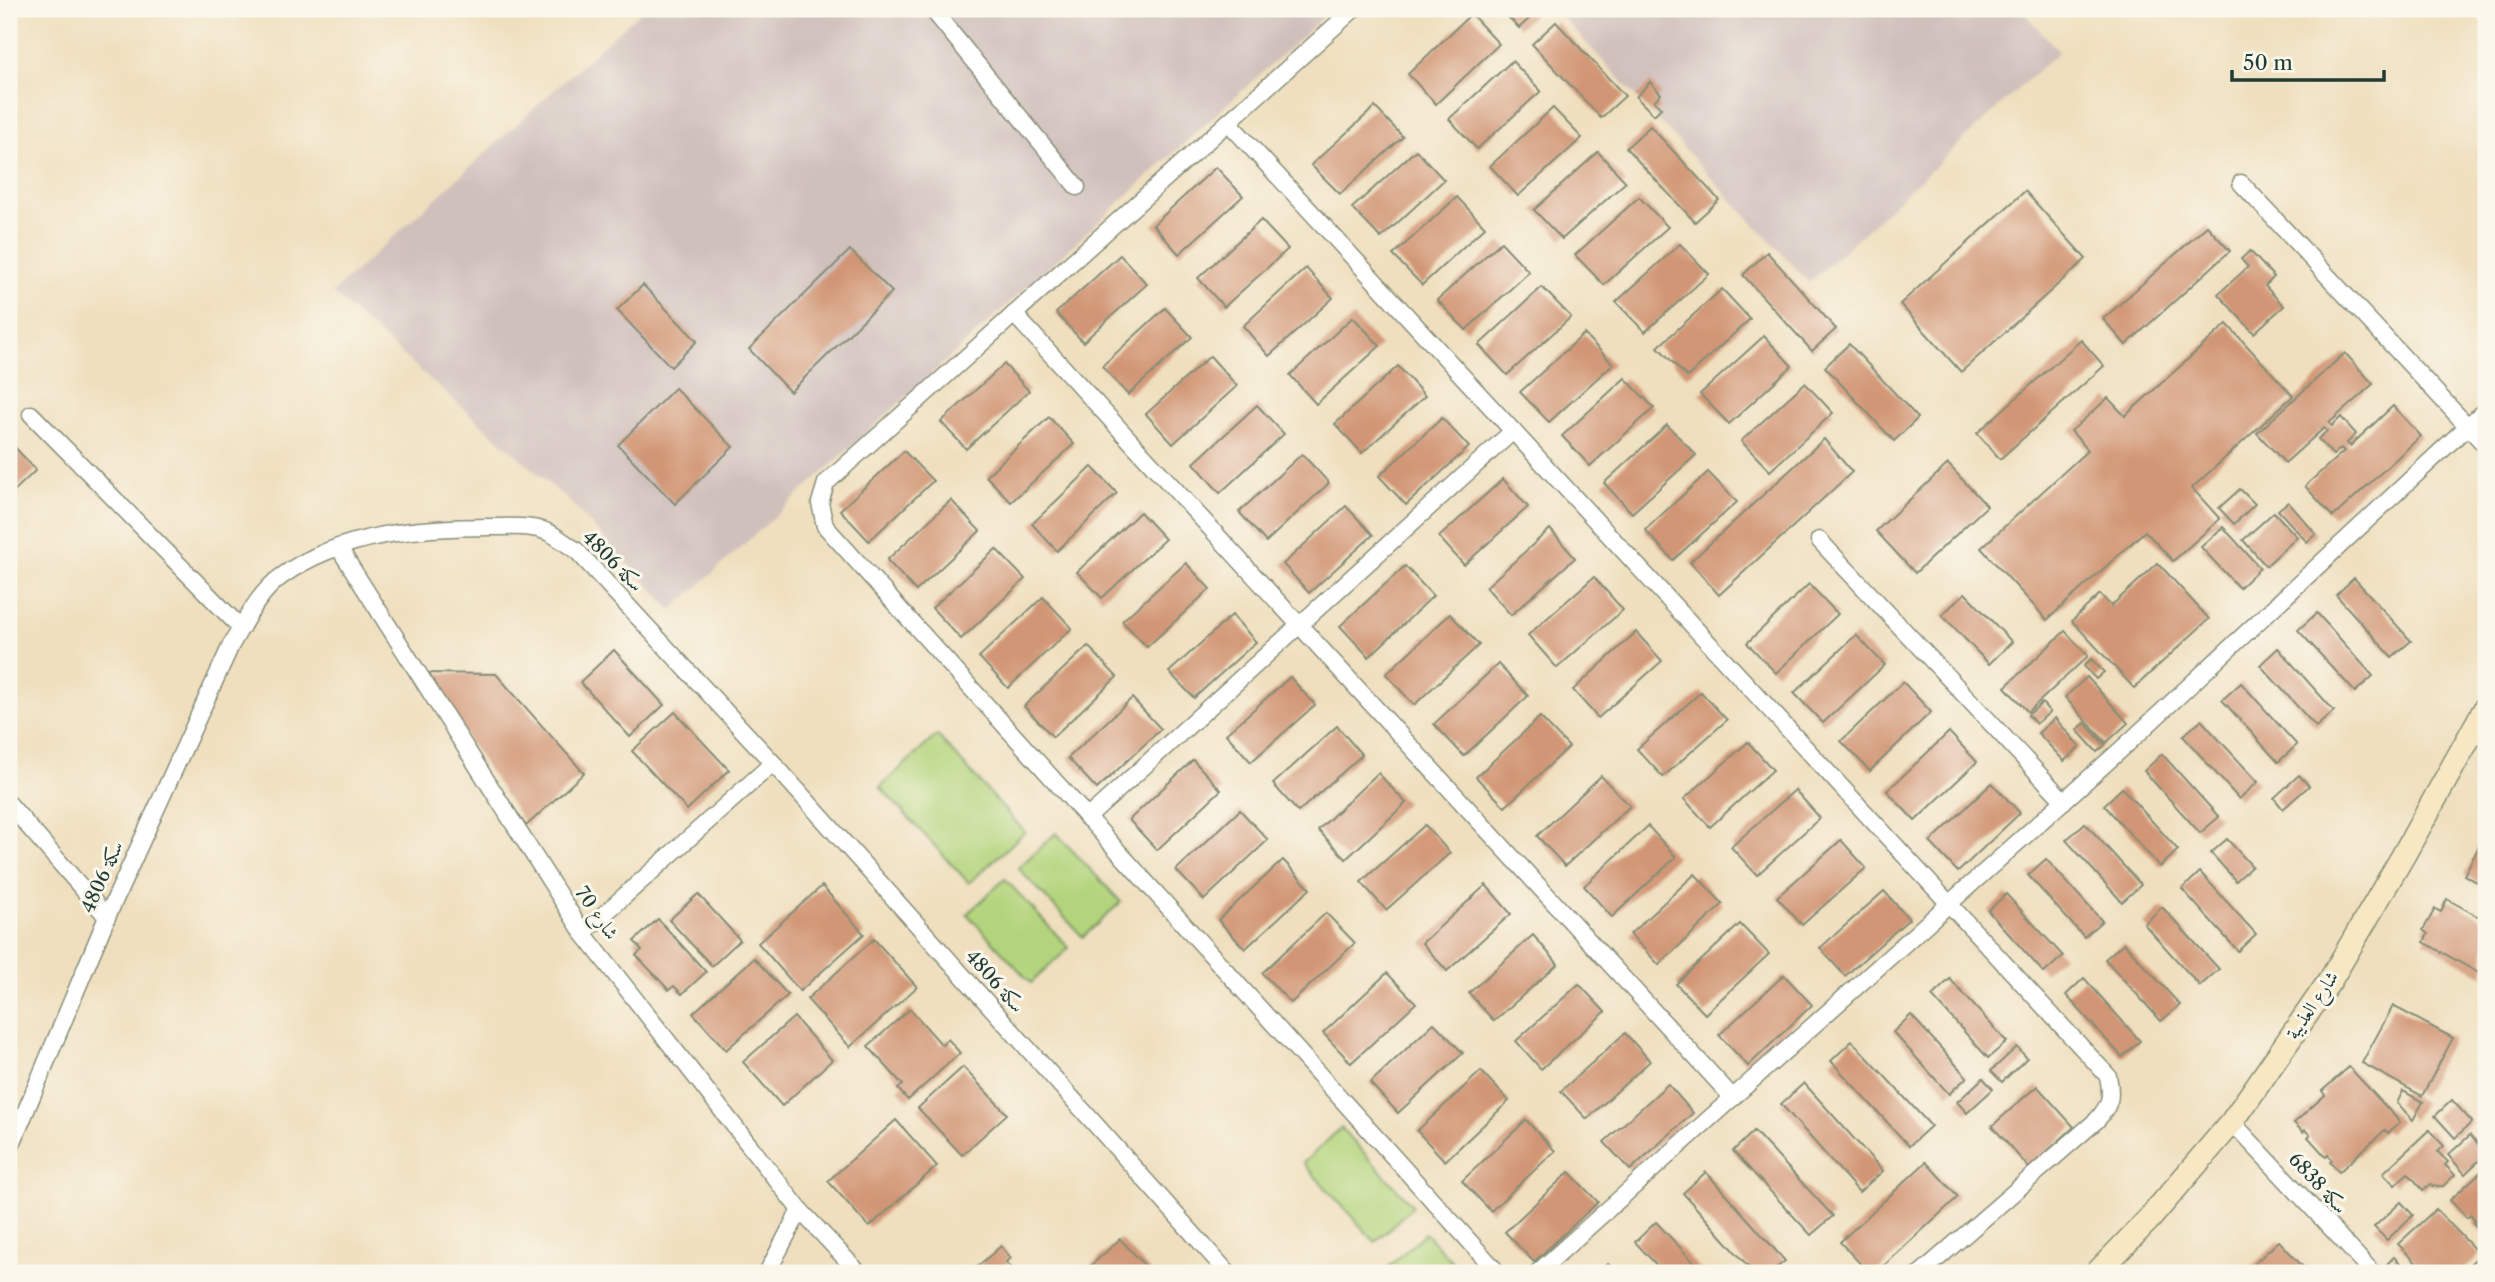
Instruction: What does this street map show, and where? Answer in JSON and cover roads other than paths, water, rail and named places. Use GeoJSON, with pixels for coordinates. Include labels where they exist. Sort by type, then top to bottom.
{"type":"FeatureCollection","features":[{"type":"Feature","properties":{"kind":"street"},"geometry":{"type":"LineString","coordinates":[[932,9],[1077,187]]}},
{"type":"Feature","properties":{"kind":"street"},"geometry":{"type":"LineString","coordinates":[[1354,9],[826,483],[820,503],[825,526],[1498,1273]]}},
{"type":"Feature","properties":{"kind":"street"},"geometry":{"type":"LineString","coordinates":[[1228,122],[2108,1076],[2111,1094],[2107,1108],[2097,1120],[1921,1273]]}},
{"type":"Feature","properties":{"kind":"street"},"geometry":{"type":"LineString","coordinates":[[2241,183],[2486,446]]}},
{"type":"Feature","properties":{"kind":"street"},"geometry":{"type":"LineString","coordinates":[[1014,314],[1732,1098]]}},
{"type":"Feature","properties":{"kind":"street"},"geometry":{"type":"LineString","coordinates":[[1537,1273],[2064,801],[2486,409]]}},
{"type":"Feature","properties":{"kind":"street"},"geometry":{"type":"LineString","coordinates":[[31,414],[241,628]]}},
{"type":"Feature","properties":{"kind":"street"},"geometry":{"type":"LineString","coordinates":[[1087,818],[1513,431]]}},
{"type":"Feature","properties":{"kind":"street","name":"سكة 4806"},"geometry":{"type":"LineString","coordinates":[[9,1151],[107,917],[241,628],[254,606],[280,577],[339,548],[402,531],[448,527],[524,527],[550,533],[577,551],[773,763],[1228,1273]]}},
{"type":"Feature","properties":{"kind":"street"},"geometry":{"type":"LineString","coordinates":[[1819,540],[2064,801]]}},
{"type":"Feature","properties":{"kind":"street","name":"شارع 70"},"geometry":{"type":"LineString","coordinates":[[339,548],[583,933],[800,1210],[859,1273]]}},
{"type":"Feature","properties":{"kind":"street","name":"شارع العذيبة"},"geometry":{"type":"LineString","coordinates":[[2097,1273],[2150,1218],[2232,1122],[2331,979],[2486,707]]}},
{"type":"Feature","properties":{"kind":"street"},"geometry":{"type":"LineString","coordinates":[[583,933],[773,763]]}},
{"type":"Feature","properties":{"kind":"street"},"geometry":{"type":"LineString","coordinates":[[9,804],[107,917]]}},
{"type":"Feature","properties":{"kind":"street","name":"سكة 6838"},"geometry":{"type":"LineString","coordinates":[[2232,1122],[2374,1273]]}},
{"type":"Feature","properties":{"kind":"street"},"geometry":{"type":"LineString","coordinates":[[767,1273],[800,1210]]}}]}
